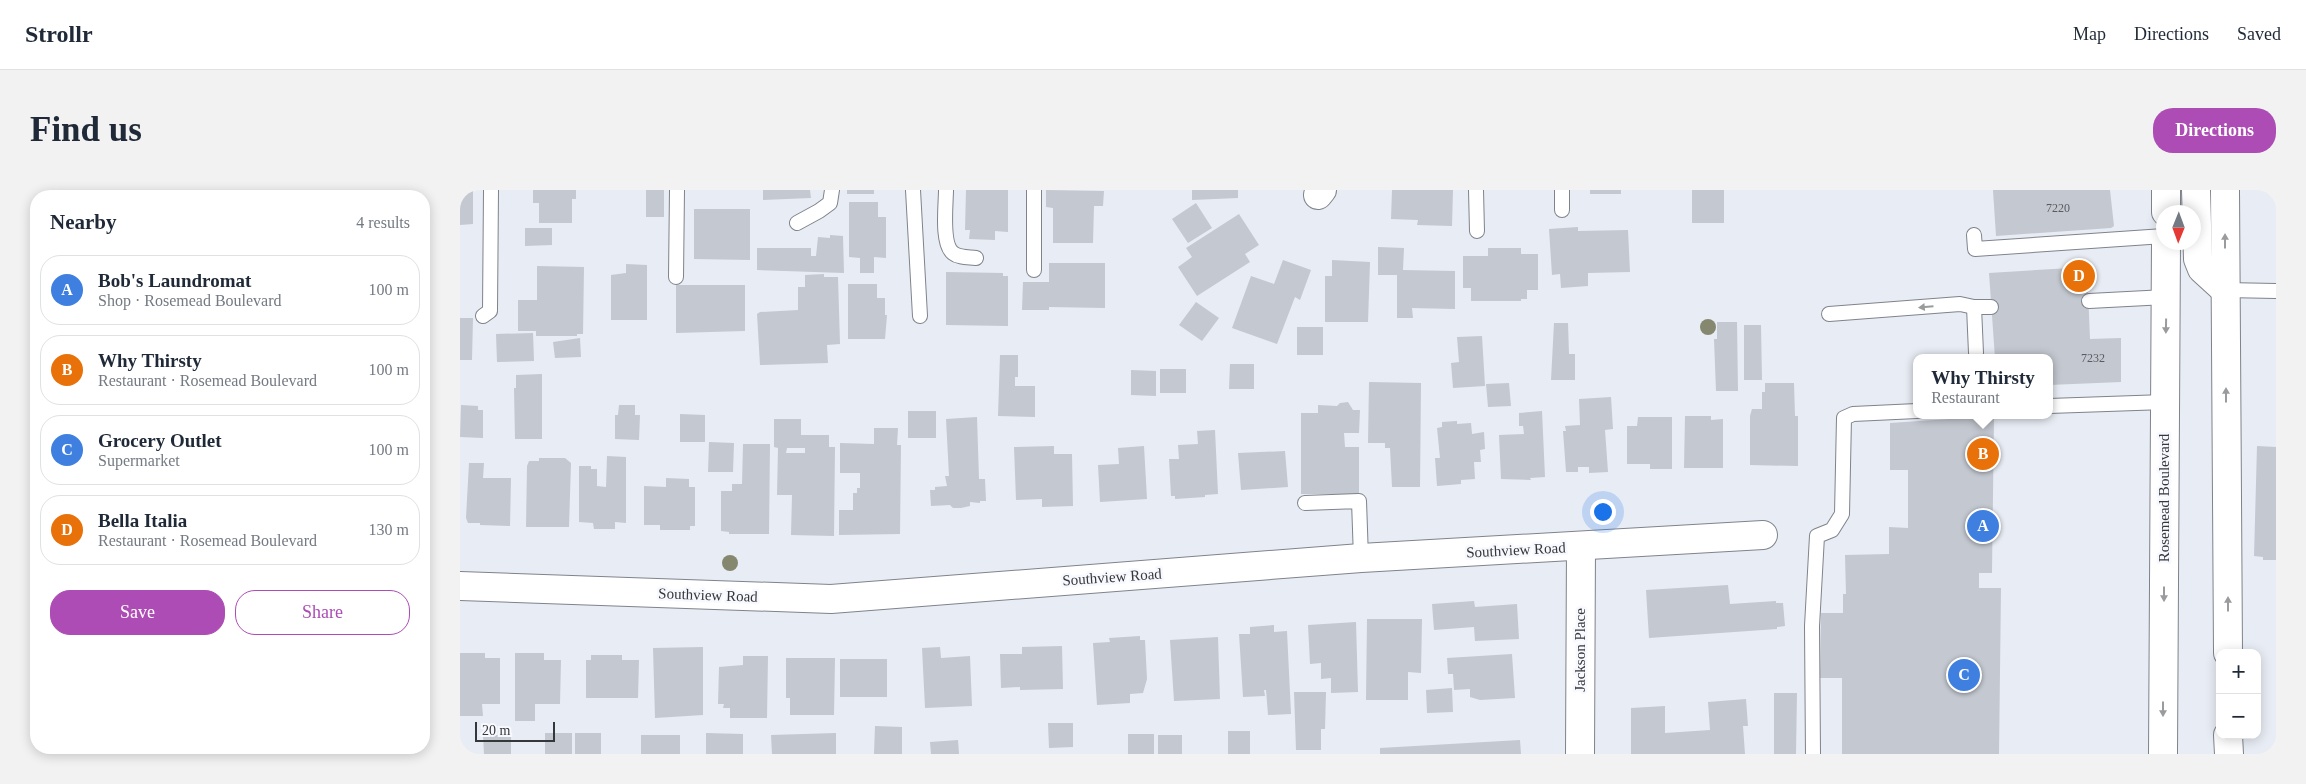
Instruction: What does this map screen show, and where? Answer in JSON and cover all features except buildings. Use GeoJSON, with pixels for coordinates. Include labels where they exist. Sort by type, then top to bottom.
{"type":"FeatureCollection","features":[{"type":"Feature","properties":{"kind":"street"},"geometry":{"type":"LineString","coordinates":[[2166,190],[2166,205]]}},
{"type":"Feature","properties":{"kind":"street"},"geometry":{"type":"LineString","coordinates":[[2196,190],[2198,259],[2202,269],[2225,290]]}},
{"type":"Feature","properties":{"kind":"street"},"geometry":{"type":"LineString","coordinates":[[2225,190],[2228,649]]}},
{"type":"Feature","properties":{"kind":"street","name":"Rosemead Boulevard"},"geometry":{"type":"LineString","coordinates":[[2163,754],[2166,250]]}},
{"type":"Feature","properties":{"kind":"street","name":"Southview Road"},"geometry":{"type":"LineString","coordinates":[[460,586],[831,599],[1361,558],[1580,547],[1763,535]]}},
{"type":"Feature","properties":{"kind":"street","name":"Jackson Place"},"geometry":{"type":"LineString","coordinates":[[1580,547],[1580,754]]}},
{"type":"Feature","properties":{"kind":"street"},"geometry":{"type":"LineString","coordinates":[[2228,739],[2229,754]]}},
{"type":"Feature","properties":{"kind":"lane"},"geometry":{"type":"LineString","coordinates":[[483,316],[490,311],[492,190]]}},
{"type":"Feature","properties":{"kind":"lane"},"geometry":{"type":"LineString","coordinates":[[676,190],[676,277]]}},
{"type":"Feature","properties":{"kind":"lane"},"geometry":{"type":"LineString","coordinates":[[797,223],[830,203],[832,190]]}},
{"type":"Feature","properties":{"kind":"lane"},"geometry":{"type":"LineString","coordinates":[[913,190],[920,316]]}},
{"type":"Feature","properties":{"kind":"lane"},"geometry":{"type":"LineString","coordinates":[[946,190],[946,240],[949,249],[959,256],[976,258]]}},
{"type":"Feature","properties":{"kind":"lane"},"geometry":{"type":"LineString","coordinates":[[1034,190],[1034,270]]}},
{"type":"Feature","properties":{"kind":"lane"},"geometry":{"type":"LineString","coordinates":[[1476,190],[1476,231]]}},
{"type":"Feature","properties":{"kind":"lane"},"geometry":{"type":"LineString","coordinates":[[1562,190],[1562,210]]}},
{"type":"Feature","properties":{"kind":"lane"},"geometry":{"type":"LineString","coordinates":[[1974,235],[1975,249],[2156,237]]}},
{"type":"Feature","properties":{"kind":"lane"},"geometry":{"type":"LineString","coordinates":[[2225,290],[2276,291]]}},
{"type":"Feature","properties":{"kind":"lane"},"geometry":{"type":"LineString","coordinates":[[2088,301],[2166,297]]}},
{"type":"Feature","properties":{"kind":"lane"},"geometry":{"type":"LineString","coordinates":[[1829,314],[1960,304],[1974,307],[1992,307]]}},
{"type":"Feature","properties":{"kind":"lane"},"geometry":{"type":"LineString","coordinates":[[1974,307],[1976,353]]}},
{"type":"Feature","properties":{"kind":"lane"},"geometry":{"type":"LineString","coordinates":[[2053,406],[2165,402]]}},
{"type":"Feature","properties":{"kind":"lane"},"geometry":{"type":"LineString","coordinates":[[1813,754],[1812,626],[1817,536],[1832,530],[1842,514],[1844,418],[1853,414],[1913,411]]}},
{"type":"Feature","properties":{"kind":"lane"},"geometry":{"type":"LineString","coordinates":[[1305,503],[1359,501],[1361,558]]}},
{"type":"Feature","properties":{"kind":"place","name":"Bella Italia"},"geometry":{"type":"Point","coordinates":[2079,276]}},
{"type":"Feature","properties":{"kind":"place","name":"Why Thirsty"},"geometry":{"type":"Point","coordinates":[1983,454]}},
{"type":"Feature","properties":{"kind":"place","name":"Bob's Laundromat"},"geometry":{"type":"Point","coordinates":[1983,526]}},
{"type":"Feature","properties":{"kind":"place","name":"Grocery Outlet"},"geometry":{"type":"Point","coordinates":[1964,675]}}]}
